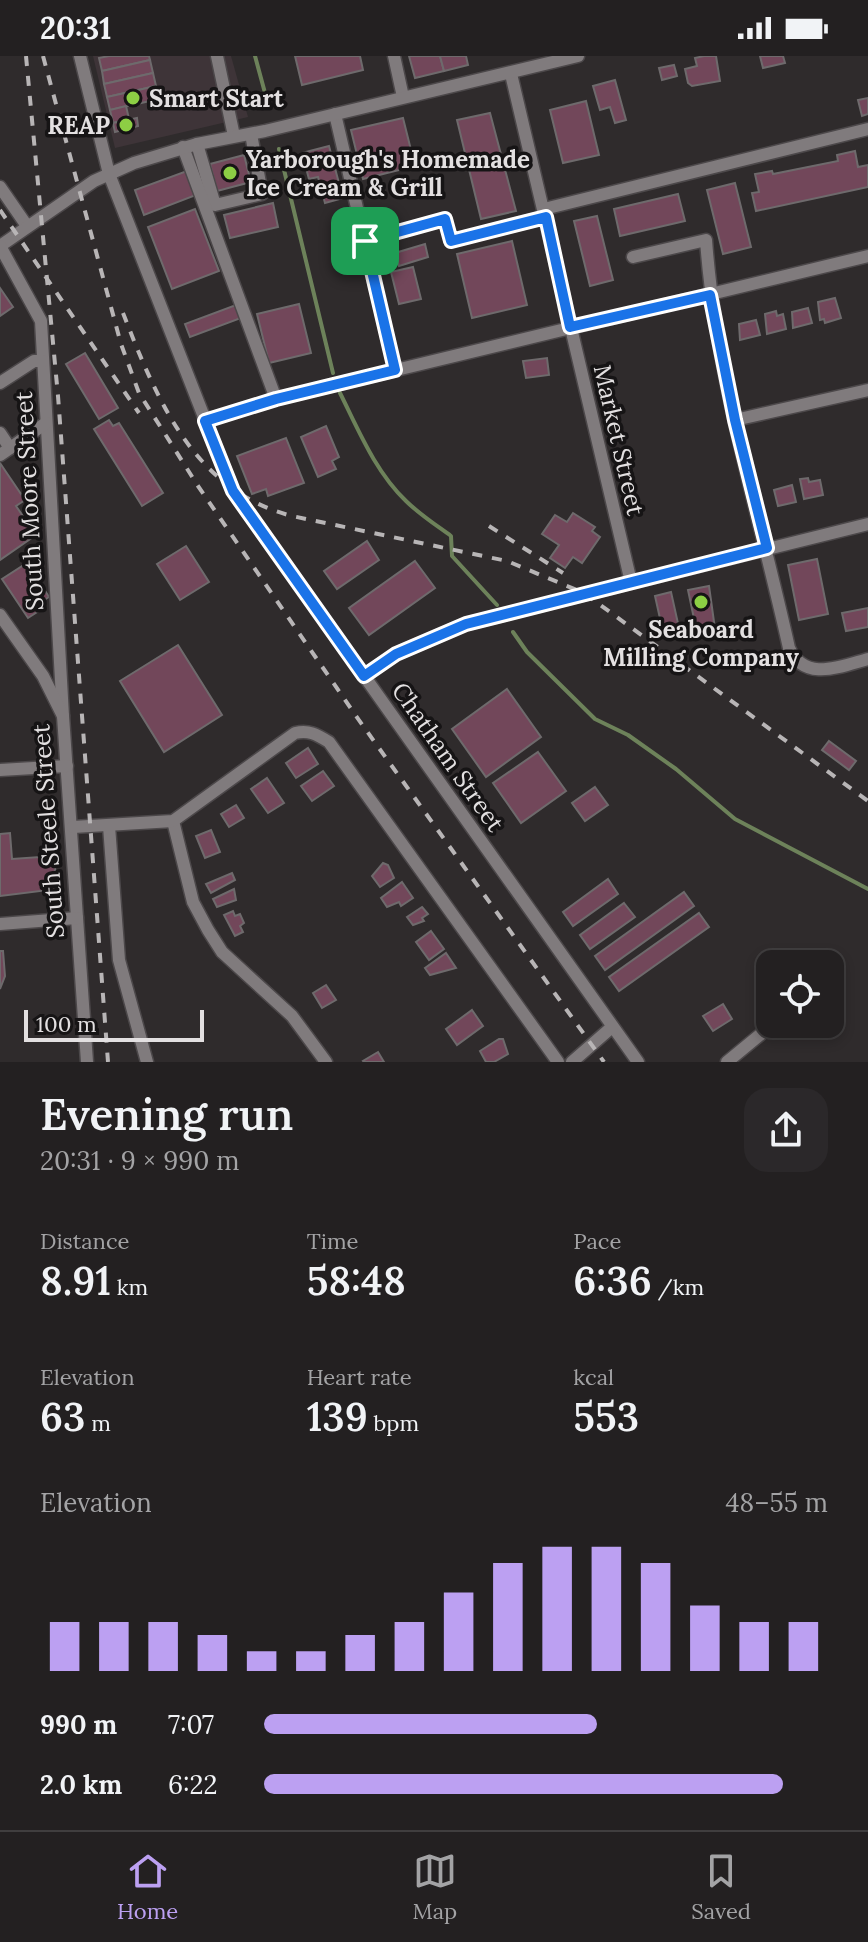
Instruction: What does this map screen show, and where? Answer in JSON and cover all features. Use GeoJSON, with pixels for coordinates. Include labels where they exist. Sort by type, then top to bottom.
{"type":"FeatureCollection","features":[{"type":"Feature","properties":{"kind":"street","name":"Chatham Street"},"geometry":{"type":"LineString","coordinates":[[80,56],[109,174],[228,480],[249,517],[638,1062]]}},
{"type":"Feature","properties":{"kind":"street"},"geometry":{"type":"LineString","coordinates":[[217,56],[234,136]]}},
{"type":"Feature","properties":{"kind":"street"},"geometry":{"type":"LineString","coordinates":[[394,56],[403,97]]}},
{"type":"Feature","properties":{"kind":"street"},"geometry":{"type":"LineString","coordinates":[[0,246],[109,174],[183,147],[251,134],[578,56]]}},
{"type":"Feature","properties":{"kind":"street","name":"Market Street"},"geometry":{"type":"LineString","coordinates":[[511,74],[631,582]]}},
{"type":"Feature","properties":{"kind":"street"},"geometry":{"type":"LineString","coordinates":[[335,114],[395,370]]}},
{"type":"Feature","properties":{"kind":"street"},"geometry":{"type":"LineString","coordinates":[[365,241],[445,219],[451,241],[545,213],[868,129]]}},
{"type":"Feature","properties":{"kind":"street"},"geometry":{"type":"LineString","coordinates":[[197,144],[215,205],[262,194],[251,134]]}},
{"type":"Feature","properties":{"kind":"street"},"geometry":{"type":"LineString","coordinates":[[183,147],[276,399]]}},
{"type":"Feature","properties":{"kind":"street"},"geometry":{"type":"LineString","coordinates":[[0,187],[27,226]]}},
{"type":"Feature","properties":{"kind":"street"},"geometry":{"type":"LineString","coordinates":[[633,257],[706,240],[710,295],[735,420],[789,648],[806,668],[829,669],[868,659]]}},
{"type":"Feature","properties":{"kind":"street","name":"South Moore Street"},"geometry":{"type":"LineString","coordinates":[[0,246],[41,321],[63,716]]}},
{"type":"Feature","properties":{"kind":"street"},"geometry":{"type":"LineString","coordinates":[[207,425],[276,399],[868,256]]}},
{"type":"Feature","properties":{"kind":"street"},"geometry":{"type":"LineString","coordinates":[[0,383],[34,361],[43,361]]}},
{"type":"Feature","properties":{"kind":"street"},"geometry":{"type":"LineString","coordinates":[[735,420],[868,390]]}},
{"type":"Feature","properties":{"kind":"street"},"geometry":{"type":"LineString","coordinates":[[0,433],[5,451],[46,423]]}},
{"type":"Feature","properties":{"kind":"street"},"geometry":{"type":"LineString","coordinates":[[364,676],[396,654],[452,629],[868,524]]}},
{"type":"Feature","properties":{"kind":"street","name":"South Steele Street"},"geometry":{"type":"LineString","coordinates":[[0,615],[43,676],[63,716],[87,1062]]}},
{"type":"Feature","properties":{"kind":"street"},"geometry":{"type":"LineString","coordinates":[[73,827],[173,821],[295,733],[313,733],[329,742],[558,1062]]}},
{"type":"Feature","properties":{"kind":"street"},"geometry":{"type":"LineString","coordinates":[[0,770],[67,766]]}},
{"type":"Feature","properties":{"kind":"street"},"geometry":{"type":"LineString","coordinates":[[173,821],[193,902],[208,930],[222,952],[292,1016],[326,1062]]}},
{"type":"Feature","properties":{"kind":"street"},"geometry":{"type":"LineString","coordinates":[[109,826],[111,892],[119,960],[147,1062]]}},
{"type":"Feature","properties":{"kind":"street"},"geometry":{"type":"LineString","coordinates":[[0,924],[77,918]]}},
{"type":"Feature","properties":{"kind":"street"},"geometry":{"type":"LineString","coordinates":[[572,1062],[612,1027]]}},
{"type":"Feature","properties":{"kind":"street"},"geometry":{"type":"LineString","coordinates":[[727,1062],[756,1038]]}},
{"type":"Feature","properties":{"kind":"shaded area"},"geometry":{"type":"Polygon","coordinates":[[[93,56],[231,56],[248,117],[115,148],[93,56]]]}},
{"type":"Feature","properties":{"kind":"building"},"geometry":{"type":"Polygon","coordinates":[[[149,56],[150,60],[102,71],[99,58],[149,56]]]}},
{"type":"Feature","properties":{"kind":"building"},"geometry":{"type":"Polygon","coordinates":[[[295,56],[360,56],[363,70],[302,85],[295,56]]]}},
{"type":"Feature","properties":{"kind":"building"},"geometry":{"type":"Polygon","coordinates":[[[409,56],[440,56],[444,71],[415,78],[409,56]]]}},
{"type":"Feature","properties":{"kind":"building"},"geometry":{"type":"Polygon","coordinates":[[[440,56],[466,56],[468,65],[444,71],[440,56]]]}},
{"type":"Feature","properties":{"kind":"building"},"geometry":{"type":"Polygon","coordinates":[[[716,56],[720,81],[692,86],[688,83],[685,69],[697,66],[695,58],[716,56]]]}},
{"type":"Feature","properties":{"kind":"building"},"geometry":{"type":"Polygon","coordinates":[[[760,56],[783,56],[785,63],[763,68],[760,56]]]}},
{"type":"Feature","properties":{"kind":"building"},"geometry":{"type":"Polygon","coordinates":[[[150,60],[153,73],[104,84],[102,71],[150,60]]]}},
{"type":"Feature","properties":{"kind":"building"},"geometry":{"type":"Polygon","coordinates":[[[674,65],[677,76],[662,80],[659,68],[674,65]]]}},
{"type":"Feature","properties":{"kind":"building"},"geometry":{"type":"Polygon","coordinates":[[[153,73],[156,86],[107,97],[104,84],[153,73]]]}},
{"type":"Feature","properties":{"kind":"building"},"geometry":{"type":"Polygon","coordinates":[[[615,80],[626,120],[615,123],[610,107],[600,110],[593,86],[615,80]]]}},
{"type":"Feature","properties":{"kind":"building","name":"Smart Start"},"geometry":{"type":"Polygon","coordinates":[[[156,86],[159,99],[110,110],[107,97],[156,86]]]}},
{"type":"Feature","properties":{"kind":"building"},"geometry":{"type":"Polygon","coordinates":[[[868,98],[868,114],[862,116],[858,100],[868,98]]]}},
{"type":"Feature","properties":{"kind":"building"},"geometry":{"type":"Polygon","coordinates":[[[586,101],[599,155],[563,163],[550,110],[586,101]]]}},
{"type":"Feature","properties":{"kind":"building"},"geometry":{"type":"Polygon","coordinates":[[[126,106],[129,119],[113,123],[110,110],[126,106]]]}},
{"type":"Feature","properties":{"kind":"building"},"geometry":{"type":"Polygon","coordinates":[[[490,113],[516,211],[481,219],[457,120],[490,113]]]}},
{"type":"Feature","properties":{"kind":"building","name":"REAP"},"geometry":{"type":"Polygon","coordinates":[[[137,118],[138,126],[115,132],[113,123],[137,118]]]}},
{"type":"Feature","properties":{"kind":"building"},"geometry":{"type":"Polygon","coordinates":[[[403,118],[415,166],[363,179],[351,130],[403,118]]]}},
{"type":"Feature","properties":{"kind":"building"},"geometry":{"type":"Polygon","coordinates":[[[329,146],[343,198],[325,203],[318,177],[309,179],[302,153],[329,146]]]}},
{"type":"Feature","properties":{"kind":"building"},"geometry":{"type":"Polygon","coordinates":[[[855,151],[858,167],[868,165],[868,187],[756,211],[752,193],[759,192],[755,174],[772,171],[773,174],[838,161],[837,155],[855,151]]]}},
{"type":"Feature","properties":{"kind":"building","name":"Yarborough's Homemade Ice Cream & Grill"},"geometry":{"type":"Polygon","coordinates":[[[244,155],[251,182],[217,191],[210,164],[244,155]]]}},
{"type":"Feature","properties":{"kind":"building"},"geometry":{"type":"Polygon","coordinates":[[[187,171],[196,195],[144,215],[135,190],[187,171]]]}},
{"type":"Feature","properties":{"kind":"building"},"geometry":{"type":"Polygon","coordinates":[[[735,183],[751,247],[723,254],[707,190],[735,183]]]}},
{"type":"Feature","properties":{"kind":"building"},"geometry":{"type":"Polygon","coordinates":[[[678,194],[685,221],[620,236],[614,209],[678,194]]]}},
{"type":"Feature","properties":{"kind":"building"},"geometry":{"type":"Polygon","coordinates":[[[273,203],[278,227],[230,238],[224,215],[273,203]]]}},
{"type":"Feature","properties":{"kind":"building"},"geometry":{"type":"Polygon","coordinates":[[[195,209],[219,271],[172,289],[148,227],[195,209]]]}},
{"type":"Feature","properties":{"kind":"building"},"geometry":{"type":"Polygon","coordinates":[[[597,216],[613,280],[590,286],[574,221],[597,216]]]}},
{"type":"Feature","properties":{"kind":"building"},"geometry":{"type":"Polygon","coordinates":[[[512,241],[527,305],[472,318],[457,254],[512,241]]]}},
{"type":"Feature","properties":{"kind":"building"},"geometry":{"type":"Polygon","coordinates":[[[425,244],[428,257],[399,266],[395,253],[425,244]]]}},
{"type":"Feature","properties":{"kind":"building"},"geometry":{"type":"Polygon","coordinates":[[[413,267],[421,299],[399,304],[391,272],[413,267]]]}},
{"type":"Feature","properties":{"kind":"building"},"geometry":{"type":"Polygon","coordinates":[[[0,288],[13,307],[0,316],[0,288]]]}},
{"type":"Feature","properties":{"kind":"building"},"geometry":{"type":"Polygon","coordinates":[[[835,298],[841,318],[825,323],[824,319],[820,320],[818,302],[835,298]]]}},
{"type":"Feature","properties":{"kind":"building"},"geometry":{"type":"Polygon","coordinates":[[[299,304],[311,353],[269,363],[257,314],[299,304]]]}},
{"type":"Feature","properties":{"kind":"building"},"geometry":{"type":"Polygon","coordinates":[[[236,305],[241,318],[190,337],[185,324],[236,305]]]}},
{"type":"Feature","properties":{"kind":"building"},"geometry":{"type":"Polygon","coordinates":[[[808,308],[812,323],[793,328],[792,312],[808,308]]]}},
{"type":"Feature","properties":{"kind":"building"},"geometry":{"type":"Polygon","coordinates":[[[776,311],[777,316],[783,314],[786,329],[767,334],[765,314],[776,311]]]}},
{"type":"Feature","properties":{"kind":"building"},"geometry":{"type":"Polygon","coordinates":[[[756,320],[760,335],[740,340],[739,324],[756,320]]]}},
{"type":"Feature","properties":{"kind":"building"},"geometry":{"type":"Polygon","coordinates":[[[85,353],[118,408],[99,419],[66,364],[85,353]]]}},
{"type":"Feature","properties":{"kind":"building"},"geometry":{"type":"Polygon","coordinates":[[[547,358],[549,375],[526,378],[523,361],[547,358]]]}},
{"type":"Feature","properties":{"kind":"building"},"geometry":{"type":"Polygon","coordinates":[[[109,420],[113,426],[119,423],[163,493],[142,506],[94,429],[109,420]]]}},
{"type":"Feature","properties":{"kind":"building"},"geometry":{"type":"Polygon","coordinates":[[[326,426],[339,457],[332,461],[336,469],[318,477],[301,437],[326,426]]]}},
{"type":"Feature","properties":{"kind":"building"},"geometry":{"type":"Polygon","coordinates":[[[286,438],[304,483],[268,496],[266,489],[252,494],[237,456],[286,438]]]}},
{"type":"Feature","properties":{"kind":"building"},"geometry":{"type":"Polygon","coordinates":[[[0,463],[25,500],[16,506],[36,535],[0,560],[0,463]]]}},
{"type":"Feature","properties":{"kind":"building"},"geometry":{"type":"Polygon","coordinates":[[[808,478],[809,482],[820,480],[823,495],[804,499],[800,479],[808,478]]]}},
{"type":"Feature","properties":{"kind":"building"},"geometry":{"type":"Polygon","coordinates":[[[792,485],[796,502],[778,506],[774,490],[792,485]]]}},
{"type":"Feature","properties":{"kind":"building"},"geometry":{"type":"Polygon","coordinates":[[[573,513],[595,527],[592,531],[600,537],[582,563],[573,557],[565,568],[550,558],[559,545],[542,534],[555,515],[567,522],[573,513]]]}},
{"type":"Feature","properties":{"kind":"building"},"geometry":{"type":"Polygon","coordinates":[[[367,541],[379,560],[337,589],[324,571],[367,541]]]}},
{"type":"Feature","properties":{"kind":"building"},"geometry":{"type":"Polygon","coordinates":[[[186,546],[209,582],[180,600],[157,564],[186,546]]]}},
{"type":"Feature","properties":{"kind":"building"},"geometry":{"type":"Polygon","coordinates":[[[817,559],[828,614],[799,620],[788,565],[817,559]]]}},
{"type":"Feature","properties":{"kind":"building"},"geometry":{"type":"Polygon","coordinates":[[[415,561],[435,588],[369,635],[349,608],[415,561]]]}},
{"type":"Feature","properties":{"kind":"building"},"geometry":{"type":"Polygon","coordinates":[[[27,563],[49,597],[39,603],[42,609],[28,618],[2,579],[27,563]]]}},
{"type":"Feature","properties":{"kind":"building","name":"Seaboard Milling Company"},"geometry":{"type":"Polygon","coordinates":[[[709,586],[715,629],[697,633],[688,590],[709,586]]]}},
{"type":"Feature","properties":{"kind":"building"},"geometry":{"type":"Polygon","coordinates":[[[671,592],[679,628],[663,632],[655,596],[671,592]]]}},
{"type":"Feature","properties":{"kind":"building"},"geometry":{"type":"Polygon","coordinates":[[[868,608],[868,627],[846,631],[842,613],[868,608]]]}},
{"type":"Feature","properties":{"kind":"building"},"geometry":{"type":"Polygon","coordinates":[[[178,645],[222,715],[164,752],[120,681],[178,645]]]}},
{"type":"Feature","properties":{"kind":"building"},"geometry":{"type":"Polygon","coordinates":[[[507,689],[541,737],[486,777],[452,729],[507,689]]]}},
{"type":"Feature","properties":{"kind":"building"},"geometry":{"type":"Polygon","coordinates":[[[829,741],[856,761],[849,770],[822,750],[829,741]]]}},
{"type":"Feature","properties":{"kind":"building"},"geometry":{"type":"Polygon","coordinates":[[[308,748],[318,764],[296,778],[286,763],[308,748]]]}},
{"type":"Feature","properties":{"kind":"building"},"geometry":{"type":"Polygon","coordinates":[[[538,752],[566,791],[521,823],[493,783],[538,752]]]}},
{"type":"Feature","properties":{"kind":"building"},"geometry":{"type":"Polygon","coordinates":[[[323,771],[334,786],[312,801],[301,786],[323,771]]]}},
{"type":"Feature","properties":{"kind":"building"},"geometry":{"type":"Polygon","coordinates":[[[267,778],[284,803],[268,813],[251,789],[267,778]]]}},
{"type":"Feature","properties":{"kind":"building"},"geometry":{"type":"Polygon","coordinates":[[[595,787],[608,805],[585,821],[572,803],[595,787]]]}},
{"type":"Feature","properties":{"kind":"building"},"geometry":{"type":"Polygon","coordinates":[[[236,805],[244,818],[229,827],[221,814],[236,805]]]}},
{"type":"Feature","properties":{"kind":"building"},"geometry":{"type":"Polygon","coordinates":[[[211,830],[220,852],[205,858],[196,836],[211,830]]]}},
{"type":"Feature","properties":{"kind":"building"},"geometry":{"type":"Polygon","coordinates":[[[10,833],[12,859],[54,856],[57,889],[0,896],[0,834],[10,833]]]}},
{"type":"Feature","properties":{"kind":"building"},"geometry":{"type":"Polygon","coordinates":[[[383,863],[388,865],[394,878],[380,887],[372,876],[383,863]]]}},
{"type":"Feature","properties":{"kind":"building"},"geometry":{"type":"Polygon","coordinates":[[[232,873],[235,880],[211,893],[206,884],[232,873]]]}},
{"type":"Feature","properties":{"kind":"building"},"geometry":{"type":"Polygon","coordinates":[[[608,879],[618,894],[573,926],[563,912],[608,879]]]}},
{"type":"Feature","properties":{"kind":"building"},"geometry":{"type":"Polygon","coordinates":[[[402,882],[413,898],[401,906],[399,902],[387,907],[381,898],[402,882]]]}},
{"type":"Feature","properties":{"kind":"building"},"geometry":{"type":"Polygon","coordinates":[[[234,889],[236,900],[217,907],[213,899],[234,889]]]}},
{"type":"Feature","properties":{"kind":"building"},"geometry":{"type":"Polygon","coordinates":[[[684,892],[694,906],[605,970],[595,956],[684,892]]]}},
{"type":"Feature","properties":{"kind":"building"},"geometry":{"type":"Polygon","coordinates":[[[624,903],[635,917],[590,949],[580,935],[624,903]]]}},
{"type":"Feature","properties":{"kind":"building"},"geometry":{"type":"Polygon","coordinates":[[[422,907],[428,914],[422,918],[424,921],[413,925],[407,917],[422,907]]]}},
{"type":"Feature","properties":{"kind":"building"},"geometry":{"type":"Polygon","coordinates":[[[233,911],[235,916],[240,914],[244,923],[240,926],[243,932],[235,936],[224,915],[233,911]]]}},
{"type":"Feature","properties":{"kind":"building"},"geometry":{"type":"Polygon","coordinates":[[[699,913],[709,927],[619,991],[609,977],[699,913]]]}},
{"type":"Feature","properties":{"kind":"building"},"geometry":{"type":"Polygon","coordinates":[[[431,931],[444,949],[429,960],[416,942],[431,931]]]}},
{"type":"Feature","properties":{"kind":"building"},"geometry":{"type":"Polygon","coordinates":[[[0,951],[3,951],[5,976],[0,989],[0,951]]]}},
{"type":"Feature","properties":{"kind":"building"},"geometry":{"type":"Polygon","coordinates":[[[446,953],[456,968],[430,975],[425,968],[446,953]]]}},
{"type":"Feature","properties":{"kind":"building"},"geometry":{"type":"Polygon","coordinates":[[[326,985],[336,1000],[322,1008],[313,993],[326,985]]]}},
{"type":"Feature","properties":{"kind":"building"},"geometry":{"type":"Polygon","coordinates":[[[723,1004],[732,1019],[713,1031],[703,1016],[723,1004]]]}},
{"type":"Feature","properties":{"kind":"building"},"geometry":{"type":"Polygon","coordinates":[[[472,1010],[483,1026],[457,1045],[446,1029],[472,1010]]]}},
{"type":"Feature","properties":{"kind":"building"},"geometry":{"type":"Polygon","coordinates":[[[503,1039],[508,1054],[494,1062],[486,1062],[480,1051],[503,1039]]]}},
{"type":"Feature","properties":{"kind":"building"},"geometry":{"type":"Polygon","coordinates":[[[378,1052],[384,1062],[363,1061],[378,1052]]]}},
{"type":"Feature","properties":{"kind":"waterway"},"geometry":{"type":"LineString","coordinates":[[255,56],[268,104]]}},
{"type":"Feature","properties":{"kind":"waterway"},"geometry":{"type":"LineString","coordinates":[[279,149],[333,373]]}},
{"type":"Feature","properties":{"kind":"waterway"},"geometry":{"type":"LineString","coordinates":[[340,393],[385,477],[411,506],[451,536],[452,556],[497,605]]}},
{"type":"Feature","properties":{"kind":"waterway"},"geometry":{"type":"LineString","coordinates":[[513,632],[527,652],[595,719],[628,735],[676,769],[735,819],[868,889]]}},
{"type":"Feature","properties":{"kind":"railway"},"geometry":{"type":"LineString","coordinates":[[26,56],[58,396],[108,1062]]}},
{"type":"Feature","properties":{"kind":"railway"},"geometry":{"type":"LineString","coordinates":[[43,56],[121,344],[139,393],[198,486],[356,716],[604,1062]]}},
{"type":"Feature","properties":{"kind":"railway"},"geometry":{"type":"LineString","coordinates":[[0,210],[139,413]]}},
{"type":"Feature","properties":{"kind":"railway"},"geometry":{"type":"LineString","coordinates":[[123,313],[166,409],[204,464],[229,486],[258,504],[292,516],[507,561],[584,593],[868,801]]}},
{"type":"Feature","properties":{"kind":"railway"},"geometry":{"type":"LineString","coordinates":[[489,526],[563,573]]}},
{"type":"Feature","properties":{"kind":"place","name":"Smart Start"},"geometry":{"type":"Point","coordinates":[133,98]}},
{"type":"Feature","properties":{"kind":"place","name":"REAP"},"geometry":{"type":"Point","coordinates":[126,125]}},
{"type":"Feature","properties":{"kind":"place","name":"Yarborough's Homemade Ice Cream & Grill"},"geometry":{"type":"Point","coordinates":[230,173]}},
{"type":"Feature","properties":{"kind":"place","name":"Seaboard Milling Company"},"geometry":{"type":"Point","coordinates":[701,602]}},
{"type":"Feature","properties":{"kind":"route"},"geometry":{"type":"LineString","coordinates":[[546,217],[570,327],[710,295],[735,420],[767,548],[466,624],[396,654],[364,676],[249,517],[233,491],[205,421],[276,399],[395,370],[365,241],[445,219],[451,241],[546,217]]}}]}
